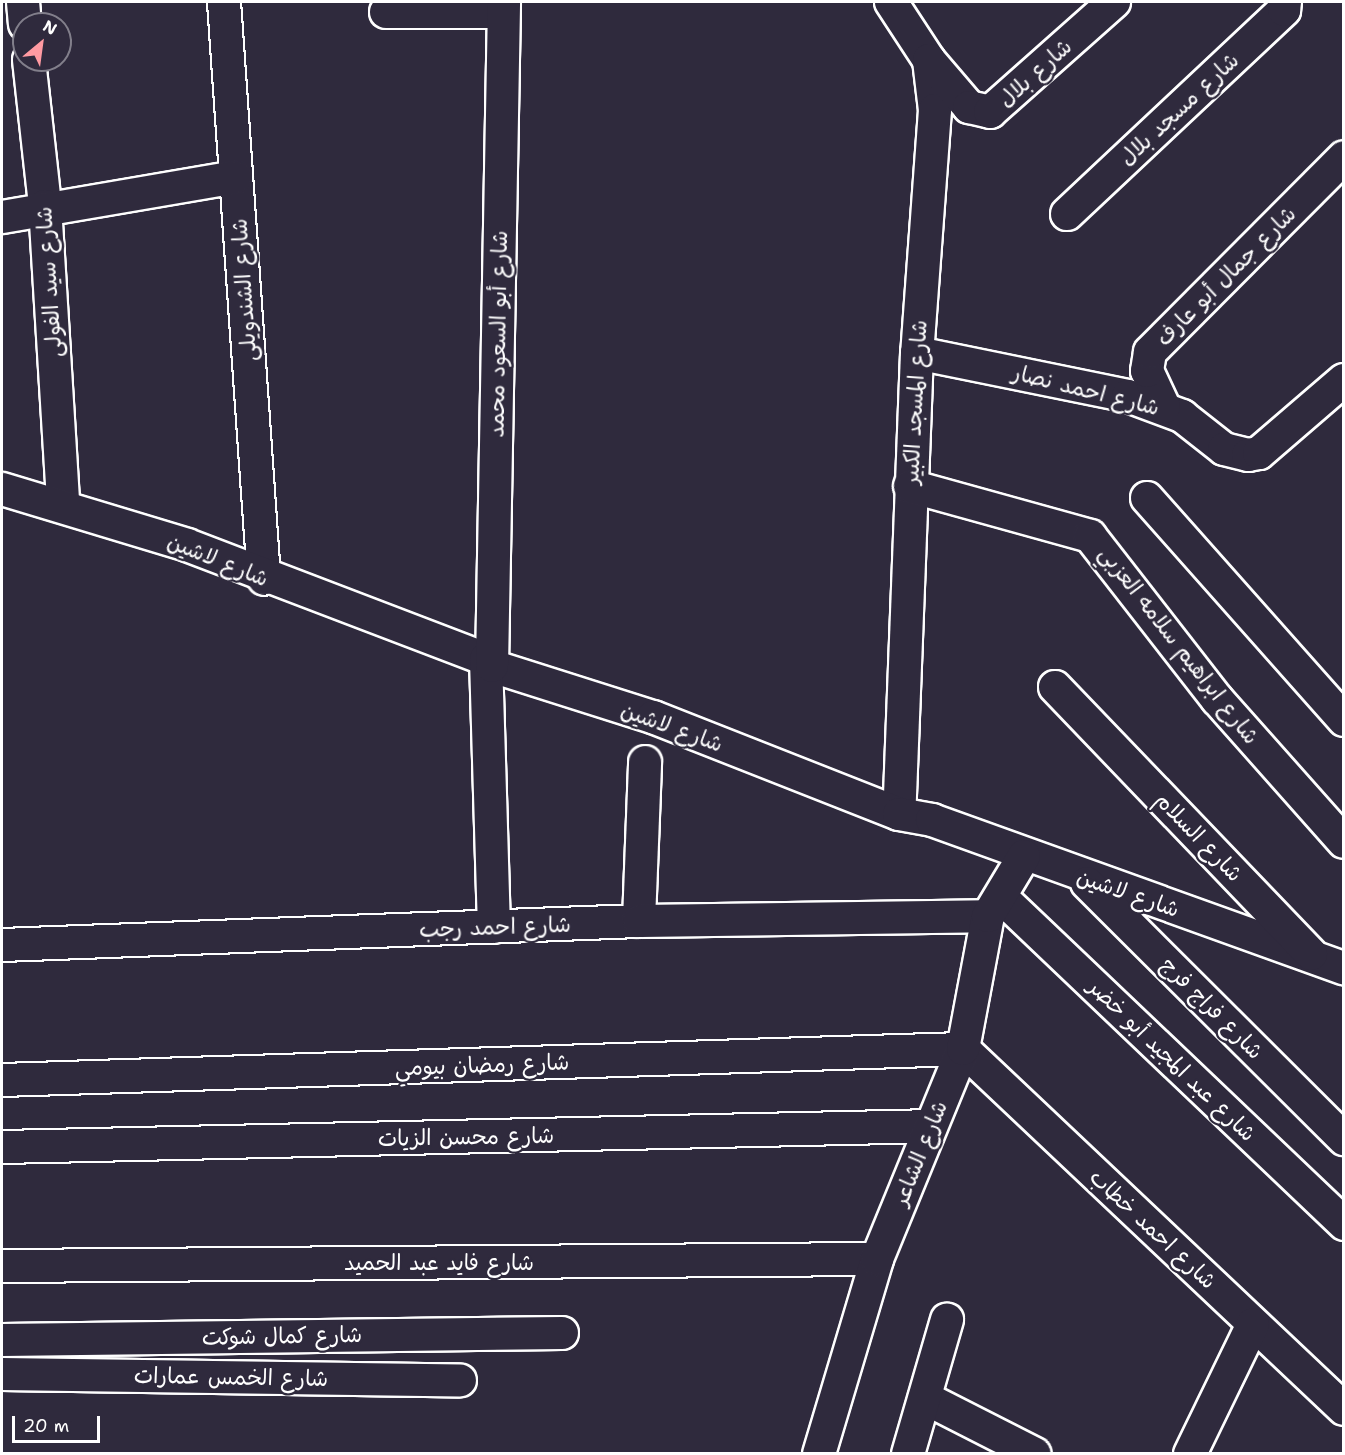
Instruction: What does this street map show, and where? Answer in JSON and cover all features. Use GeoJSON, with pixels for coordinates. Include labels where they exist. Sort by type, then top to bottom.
{"type":"FeatureCollection","features":[{"type":"Feature","properties":{"kind":"street","name":"شارع الشندويلى"},"geometry":{"type":"LineString","coordinates":[[224,2],[264,579]]}},
{"type":"Feature","properties":{"kind":"street","name":"شارع المسجد الكبير"},"geometry":{"type":"LineString","coordinates":[[891,2],[929,60],[935,110],[917,353],[910,486],[899,814]]}},
{"type":"Feature","properties":{"kind":"street","name":"شارع بلال"},"geometry":{"type":"LineString","coordinates":[[929,60],[969,106],[990,112],[1114,2]]}},
{"type":"Feature","properties":{"kind":"street","name":"شارع مسجد بلال"},"geometry":{"type":"LineString","coordinates":[[1067,214],[1284,10],[1285,2]]}},
{"type":"Feature","properties":{"kind":"street"},"geometry":{"type":"LineString","coordinates":[[386,12],[503,7]]}},
{"type":"Feature","properties":{"kind":"street","name":"شارع أبو السعود محمد"},"geometry":{"type":"LineString","coordinates":[[494,927],[489,663],[503,7]]}},
{"type":"Feature","properties":{"kind":"street","name":"شارع سيد الفولى"},"geometry":{"type":"LineString","coordinates":[[30,72],[45,206],[63,504]]}},
{"type":"Feature","properties":{"kind":"street","name":"شارع جمال أبو عارف"},"geometry":{"type":"LineString","coordinates":[[1164,407],[1147,371],[1150,352],[1344,157]]}},
{"type":"Feature","properties":{"kind":"street"},"geometry":{"type":"LineString","coordinates":[[2,216],[45,206],[237,177]]}},
{"type":"Feature","properties":{"kind":"street","name":"شارع احمد نصار"},"geometry":{"type":"LineString","coordinates":[[917,353],[1164,407],[1224,449],[1248,455],[1259,453],[1339,395]]}},
{"type":"Feature","properties":{"kind":"street","name":"شارع ابراهيم سلامه العزبي"},"geometry":{"type":"LineString","coordinates":[[910,486],[1090,536],[1217,699],[1344,842]]}},
{"type":"Feature","properties":{"kind":"street","name":"شارع لاشين"},"geometry":{"type":"LineString","coordinates":[[2,489],[63,504],[187,545],[264,579],[489,663],[652,717],[899,814],[933,820],[1081,877],[1329,963]]}},
{"type":"Feature","properties":{"kind":"street"},"geometry":{"type":"LineString","coordinates":[[1147,498],[1344,720]]}},
{"type":"Feature","properties":{"kind":"street","name":"شارع السلام"},"geometry":{"type":"LineString","coordinates":[[1055,687],[1329,963],[1344,987]]}},
{"type":"Feature","properties":{"kind":"street"},"geometry":{"type":"LineString","coordinates":[[639,921],[645,762]]}},
{"type":"Feature","properties":{"kind":"street","name":"شارع الشاعر"},"geometry":{"type":"LineString","coordinates":[[819,1454],[877,1259],[963,1049],[994,907],[1024,856]]}},
{"type":"Feature","properties":{"kind":"street","name":"شارع فراج فرج"},"geometry":{"type":"LineString","coordinates":[[1081,877],[1344,1139]]}},
{"type":"Feature","properties":{"kind":"street","name":"شارع احمد رجب"},"geometry":{"type":"LineString","coordinates":[[2,945],[994,907]]}},
{"type":"Feature","properties":{"kind":"street","name":"شارع عبد المجيد أبو خضر"},"geometry":{"type":"LineString","coordinates":[[994,907],[1344,1224]]}},
{"type":"Feature","properties":{"kind":"street","name":"شارع رمضان بيومي"},"geometry":{"type":"LineString","coordinates":[[2,1080],[963,1049]]}},
{"type":"Feature","properties":{"kind":"street","name":"شارع احمد خطاب"},"geometry":{"type":"LineString","coordinates":[[963,1049],[1344,1409]]}},
{"type":"Feature","properties":{"kind":"street","name":"شارع محسن الزيات"},"geometry":{"type":"LineString","coordinates":[[2,1147],[931,1126]]}},
{"type":"Feature","properties":{"kind":"street","name":"شارع فايد عبد الحميد"},"geometry":{"type":"LineString","coordinates":[[2,1266],[877,1259]]}},
{"type":"Feature","properties":{"kind":"street"},"geometry":{"type":"LineString","coordinates":[[908,1454],[947,1320]]}},
{"type":"Feature","properties":{"kind":"street"},"geometry":{"type":"LineString","coordinates":[[1190,1454],[1253,1324]]}},
{"type":"Feature","properties":{"kind":"street","name":"شارع كمال شوكت"},"geometry":{"type":"LineString","coordinates":[[2,1340],[562,1333]]}},
{"type":"Feature","properties":{"kind":"street","name":"شارع الخمس عمارات"},"geometry":{"type":"LineString","coordinates":[[2,1374],[460,1380]]}},
{"type":"Feature","properties":{"kind":"street"},"geometry":{"type":"LineString","coordinates":[[925,1398],[1035,1454]]}}]}
